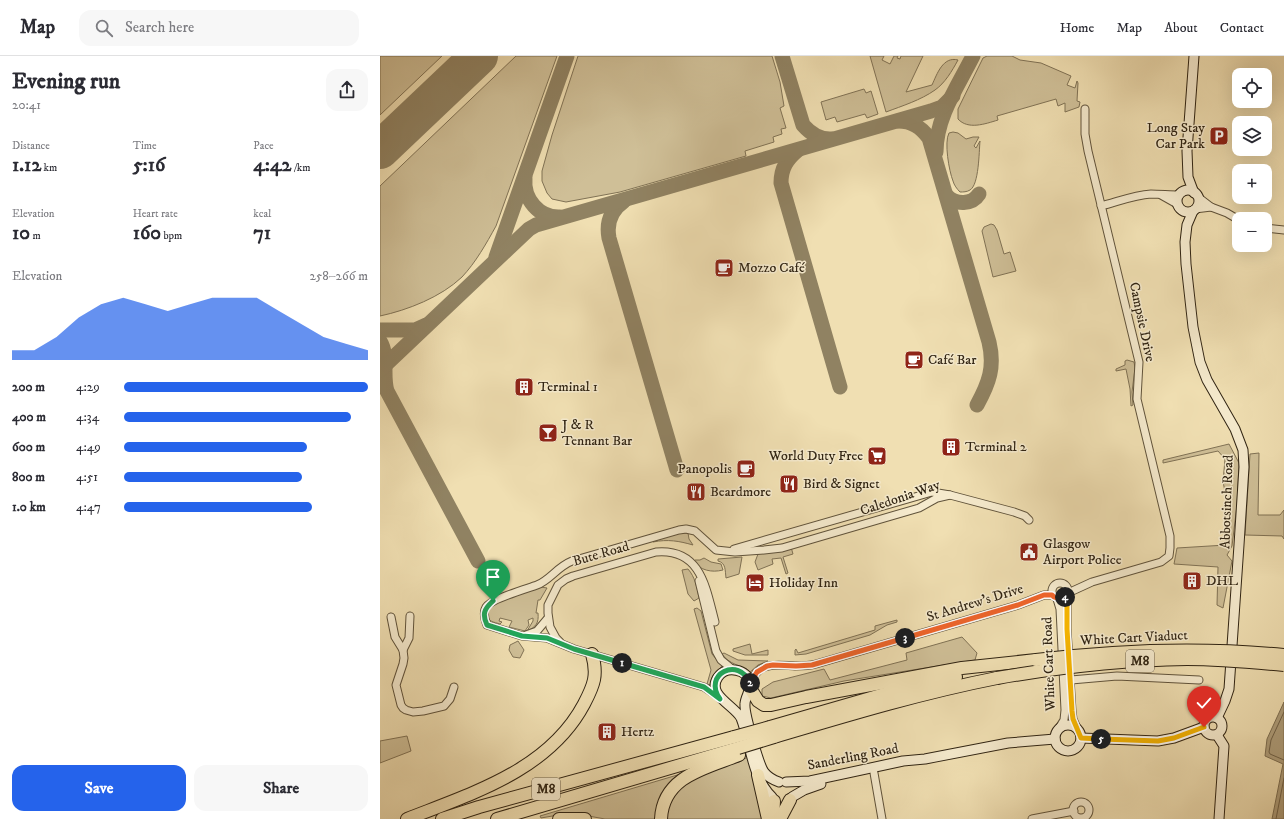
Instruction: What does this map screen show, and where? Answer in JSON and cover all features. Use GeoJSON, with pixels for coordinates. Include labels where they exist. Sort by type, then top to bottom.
{"type":"FeatureCollection","features":[{"type":"Feature","properties":{"kind":"highway","name":"White Cart Viaduct"},"geometry":{"type":"LineString","coordinates":[[964,676],[1036,660],[1099,653],[1140,651],[1219,651],[1284,655]]}},
{"type":"Feature","properties":{"kind":"highway"},"geometry":{"type":"LineString","coordinates":[[407,819],[508,776],[537,758],[548,749],[569,728],[587,698],[596,675],[596,668],[592,654]]}},
{"type":"Feature","properties":{"kind":"highway","name":"White Cart Viaduct"},"geometry":{"type":"LineString","coordinates":[[964,676],[1112,662],[1220,660],[1284,665]]}},
{"type":"Feature","properties":{"kind":"highway"},"geometry":{"type":"LineString","coordinates":[[750,686],[758,701],[764,705],[770,705],[813,695],[964,676]]}},
{"type":"Feature","properties":{"kind":"highway","name":"M8"},"geometry":{"type":"LineString","coordinates":[[497,819],[854,713],[964,676]]}},
{"type":"Feature","properties":{"kind":"highway","name":"M8"},"geometry":{"type":"LineString","coordinates":[[773,736],[902,689],[964,676]]}},
{"type":"Feature","properties":{"kind":"highway"},"geometry":{"type":"LineString","coordinates":[[661,819],[668,794],[684,777],[738,747],[773,736]]}},
{"type":"Feature","properties":{"kind":"highway","name":"M8"},"geometry":{"type":"LineString","coordinates":[[442,819],[478,807],[639,764],[738,747]]}},
{"type":"Feature","properties":{"kind":"highway","name":"M8"},"geometry":{"type":"LineString","coordinates":[[466,819],[639,764]]}},
{"type":"Feature","properties":{"kind":"highway"},"geometry":{"type":"LineString","coordinates":[[758,775],[768,819]]}},
{"type":"Feature","properties":{"kind":"highway","name":"M8"},"geometry":{"type":"LineString","coordinates":[[512,819],[573,797]]}},
{"type":"Feature","properties":{"kind":"highway"},"geometry":{"type":"LineString","coordinates":[[773,799],[773,819]]}},
{"type":"Feature","properties":{"kind":"highway"},"geometry":{"type":"LineString","coordinates":[[780,819],[791,799]]}},
{"type":"Feature","properties":{"kind":"highway"},"geometry":{"type":"LineString","coordinates":[[559,819],[585,819]]}},
{"type":"Feature","properties":{"kind":"street"},"geometry":{"type":"LineString","coordinates":[[1194,56],[1187,151],[1188,177],[1199,202],[1194,210]]}},
{"type":"Feature","properties":{"kind":"street","name":"Campsie Drive"},"geometry":{"type":"LineString","coordinates":[[1067,594],[1092,582],[1161,562],[1168,556],[1170,548],[1167,523],[1137,399],[1139,362],[1088,151],[1085,134],[1085,109]]}},
{"type":"Feature","properties":{"kind":"street"},"geometry":{"type":"LineString","coordinates":[[1180,208],[1177,199],[1188,177]]}},
{"type":"Feature","properties":{"kind":"street"},"geometry":{"type":"LineString","coordinates":[[1101,206],[1151,194],[1161,195],[1181,193],[1188,190],[1211,207],[1232,216]]}},
{"type":"Feature","properties":{"kind":"street"},"geometry":{"type":"LineString","coordinates":[[1161,195],[1188,212],[1211,207]]}},
{"type":"Feature","properties":{"kind":"street","name":"Abbotsinch Road"},"geometry":{"type":"LineString","coordinates":[[1180,208],[1187,225]]}},
{"type":"Feature","properties":{"kind":"street","name":"Abbotsinch Road"},"geometry":{"type":"LineString","coordinates":[[1194,210],[1187,225],[1185,242],[1193,327],[1200,362],[1207,380],[1235,428],[1243,450],[1244,467],[1229,688],[1217,718]]}},
{"type":"Feature","properties":{"kind":"street"},"geometry":{"type":"LineString","coordinates":[[1272,229],[1284,230]]}},
{"type":"Feature","properties":{"kind":"street","name":"Caledonia Way"},"geometry":{"type":"LineString","coordinates":[[721,550],[745,546],[929,493],[950,495]]}},
{"type":"Feature","properties":{"kind":"street"},"geometry":{"type":"LineString","coordinates":[[950,495],[1014,512],[1025,516],[1029,520]]}},
{"type":"Feature","properties":{"kind":"street","name":"Caledonia Way"},"geometry":{"type":"LineString","coordinates":[[522,636],[487,625],[485,614],[486,607],[493,601],[539,584],[561,566],[572,560],[686,529],[695,531],[716,550],[735,552],[782,548],[918,508],[937,498],[950,495]]}},
{"type":"Feature","properties":{"kind":"street"},"geometry":{"type":"LineString","coordinates":[[659,554],[677,554],[689,561],[695,567],[702,578],[716,622]]}},
{"type":"Feature","properties":{"kind":"street"},"geometry":{"type":"LineString","coordinates":[[522,636],[547,638],[574,649],[704,687],[736,711],[741,718],[762,785],[773,799],[780,803],[784,803],[791,799],[793,790],[791,787],[783,782],[771,779],[762,769],[745,709],[745,700],[750,686],[744,675],[739,671],[732,669],[721,660],[716,651],[700,583],[696,574],[686,564],[678,559],[659,554]]}},
{"type":"Feature","properties":{"kind":"street","name":"Bute Road"},"geometry":{"type":"LineString","coordinates":[[548,618],[548,605],[557,589],[574,580],[659,554]]}},
{"type":"Feature","properties":{"kind":"street","name":"Campsie Drive"},"geometry":{"type":"LineString","coordinates":[[1062,583],[1092,582]]}},
{"type":"Feature","properties":{"kind":"street"},"geometry":{"type":"LineString","coordinates":[[1062,583],[1066,586],[1067,594],[1062,599],[1055,597],[1051,590],[1054,585],[1062,583]]}},
{"type":"Feature","properties":{"kind":"street","name":"White Cart Road"},"geometry":{"type":"LineString","coordinates":[[1067,594],[1067,629],[1072,711],[1073,719],[1079,734]]}},
{"type":"Feature","properties":{"kind":"street","name":"St Andrew's Drive"},"geometry":{"type":"LineString","coordinates":[[750,686],[757,672],[767,666],[802,666],[816,664],[1012,607],[1044,595],[1055,597]]}},
{"type":"Feature","properties":{"kind":"street","name":"White Cart Road"},"geometry":{"type":"LineString","coordinates":[[1055,597],[1060,609],[1066,710],[1064,720],[1059,728]]}},
{"type":"Feature","properties":{"kind":"street"},"geometry":{"type":"LineString","coordinates":[[403,650],[409,638],[410,616]]}},
{"type":"Feature","properties":{"kind":"street"},"geometry":{"type":"LineString","coordinates":[[391,617],[395,637],[403,650],[404,664],[396,685],[403,708],[418,712],[444,706],[450,699],[454,687]]}},
{"type":"Feature","properties":{"kind":"street"},"geometry":{"type":"LineString","coordinates":[[522,636],[537,631],[548,618]]}},
{"type":"Feature","properties":{"kind":"street"},"geometry":{"type":"LineString","coordinates":[[548,618],[553,633],[562,643]]}},
{"type":"Feature","properties":{"kind":"street"},"geometry":{"type":"LineString","coordinates":[[720,699],[716,691],[716,681],[721,674],[732,669]]}},
{"type":"Feature","properties":{"kind":"street","name":"White Cart Road"},"geometry":{"type":"LineString","coordinates":[[1071,680],[1117,676],[1199,680]]}},
{"type":"Feature","properties":{"kind":"street"},"geometry":{"type":"LineString","coordinates":[[1208,718],[1217,718],[1222,722],[1223,726],[1221,732],[1217,735],[1208,734],[1204,727],[1204,724],[1208,718]]}},
{"type":"Feature","properties":{"kind":"street"},"geometry":{"type":"LineString","coordinates":[[1068,725],[1074,727],[1079,734],[1078,745],[1070,751],[1060,748],[1055,739],[1059,728],[1068,725]]}},
{"type":"Feature","properties":{"kind":"street"},"geometry":{"type":"LineString","coordinates":[[1079,734],[1158,741],[1174,738],[1204,727]]}},
{"type":"Feature","properties":{"kind":"street"},"geometry":{"type":"LineString","coordinates":[[1217,735],[1224,746],[1220,819]]}},
{"type":"Feature","properties":{"kind":"street","name":"Sanderling Road"},"geometry":{"type":"LineString","coordinates":[[783,782],[810,781],[902,762],[1008,743],[1055,739]]}},
{"type":"Feature","properties":{"kind":"street","name":"Sanderling Road"},"geometry":{"type":"LineString","coordinates":[[791,799],[804,790],[818,784],[905,767],[925,759]]}},
{"type":"Feature","properties":{"kind":"street"},"geometry":{"type":"LineString","coordinates":[[874,773],[882,819]]}},
{"type":"Feature","properties":{"kind":"street"},"geometry":{"type":"LineString","coordinates":[[773,799],[771,789],[776,783],[783,782]]}},
{"type":"Feature","properties":{"kind":"street"},"geometry":{"type":"LineString","coordinates":[[1083,802],[1088,807],[1088,814],[1080,817],[1075,815],[1074,811],[1076,804],[1083,802]]}},
{"type":"Feature","properties":{"kind":"street"},"geometry":{"type":"LineString","coordinates":[[1032,819],[1074,811]]}},
{"type":"Feature","properties":{"kind":"street"},"geometry":{"type":"LineString","coordinates":[[1088,814],[1095,819]]}},
{"type":"Feature","properties":{"kind":"shaded area"},"geometry":{"type":"Polygon","coordinates":[[[380,56],[442,56],[380,115],[380,56]]]}},
{"type":"Feature","properties":{"kind":"shaded area"},"geometry":{"type":"Polygon","coordinates":[[[516,56],[557,56],[496,226],[472,265],[454,284],[424,302],[380,316],[380,186],[516,56]]]}},
{"type":"Feature","properties":{"kind":"shaded area"},"geometry":{"type":"Polygon","coordinates":[[[578,56],[772,56],[780,82],[784,106],[780,108],[786,128],[781,129],[782,134],[773,137],[774,142],[745,151],[746,156],[620,192],[566,202],[552,199],[547,193],[542,181],[542,171],[552,135],[578,56]]]}},
{"type":"Feature","properties":{"kind":"shaded area"},"geometry":{"type":"Polygon","coordinates":[[[870,56],[884,56],[882,60],[890,64],[894,56],[898,56],[897,58],[900,59],[901,56],[923,56],[906,92],[932,85],[938,71],[944,63],[953,59],[958,60],[945,80],[930,94],[886,112],[870,56]]]}},
{"type":"Feature","properties":{"kind":"shaded area"},"geometry":{"type":"Polygon","coordinates":[[[987,56],[1012,56],[1020,60],[1041,63],[1071,76],[1067,85],[1075,88],[1077,81],[1077,101],[1080,102],[1079,107],[1065,112],[1065,103],[1058,106],[1056,99],[997,116],[998,120],[988,123],[972,125],[962,122],[958,119],[958,109],[983,58],[987,56]]]}},
{"type":"Feature","properties":{"kind":"shaded area"},"geometry":{"type":"Polygon","coordinates":[[[864,89],[866,93],[871,91],[878,114],[867,118],[865,114],[837,122],[835,117],[826,120],[821,102],[864,89]]]}},
{"type":"Feature","properties":{"kind":"shaded area"},"geometry":{"type":"Polygon","coordinates":[[[949,133],[958,133],[966,139],[979,137],[974,146],[976,148],[980,141],[977,175],[973,187],[966,192],[960,192],[953,182],[950,171],[947,143],[949,133]]]}},
{"type":"Feature","properties":{"kind":"shaded area"},"geometry":{"type":"Polygon","coordinates":[[[991,224],[994,225],[997,230],[1004,254],[1010,252],[1016,271],[993,277],[982,231],[984,227],[991,224]]]}},
{"type":"Feature","properties":{"kind":"shaded area"},"geometry":{"type":"Polygon","coordinates":[[[1127,360],[1134,362],[1135,368],[1132,392],[1133,405],[1131,406],[1130,389],[1126,369],[1116,371],[1116,369],[1125,365],[1125,361],[1127,360]]]}},
{"type":"Feature","properties":{"kind":"shaded area"},"geometry":{"type":"Polygon","coordinates":[[[1229,444],[1239,463],[1237,505],[1232,546],[1227,555],[1232,561],[1223,608],[1217,605],[1218,567],[1174,564],[1177,548],[1226,545],[1229,510],[1223,482],[1225,459],[1218,451],[1163,463],[1163,460],[1229,444]]]}},
{"type":"Feature","properties":{"kind":"shaded area"},"geometry":{"type":"Polygon","coordinates":[[[1259,453],[1258,515],[1280,515],[1284,510],[1284,539],[1282,536],[1245,535],[1250,454],[1259,453]]]}},
{"type":"Feature","properties":{"kind":"shaded area"},"geometry":{"type":"Polygon","coordinates":[[[680,533],[688,533],[689,539],[693,545],[673,541],[653,542],[653,541],[680,533]]]}},
{"type":"Feature","properties":{"kind":"shaded area"},"geometry":{"type":"Polygon","coordinates":[[[791,547],[793,554],[783,557],[788,573],[786,574],[781,558],[772,559],[773,564],[758,570],[755,562],[758,554],[791,547]]]}},
{"type":"Feature","properties":{"kind":"shaded area"},"geometry":{"type":"Polygon","coordinates":[[[742,557],[739,574],[726,578],[724,565],[718,561],[718,559],[742,557]]]}},
{"type":"Feature","properties":{"kind":"shaded area"},"geometry":{"type":"Polygon","coordinates":[[[704,558],[711,562],[721,564],[723,570],[706,570],[693,562],[704,558]]]}},
{"type":"Feature","properties":{"kind":"shaded area"},"geometry":{"type":"Polygon","coordinates":[[[688,569],[694,579],[699,598],[694,601],[688,594],[682,570],[688,569]]]}},
{"type":"Feature","properties":{"kind":"shaded area"},"geometry":{"type":"Polygon","coordinates":[[[541,587],[547,588],[540,600],[538,600],[536,613],[538,613],[538,619],[535,626],[527,631],[533,621],[533,618],[528,620],[529,625],[525,631],[509,627],[512,621],[500,618],[499,621],[502,622],[500,624],[490,620],[488,613],[490,608],[495,604],[502,600],[541,587]]]}},
{"type":"Feature","properties":{"kind":"shaded area"},"geometry":{"type":"Polygon","coordinates":[[[697,608],[701,611],[712,654],[722,666],[713,675],[710,685],[707,684],[711,670],[694,609],[697,608]]]}},
{"type":"Feature","properties":{"kind":"shaded area"},"geometry":{"type":"Polygon","coordinates":[[[897,620],[897,622],[887,625],[870,635],[806,654],[795,655],[796,649],[798,653],[875,630],[875,626],[897,620]]]}},
{"type":"Feature","properties":{"kind":"shaded area"},"geometry":{"type":"Polygon","coordinates":[[[962,637],[977,653],[975,660],[844,681],[771,698],[762,696],[762,689],[773,682],[824,669],[830,680],[907,660],[906,653],[962,637]]]}},
{"type":"Feature","properties":{"kind":"shaded area"},"geometry":{"type":"Polygon","coordinates":[[[518,641],[524,650],[520,658],[513,657],[509,650],[510,645],[518,641]]]}},
{"type":"Feature","properties":{"kind":"shaded area"},"geometry":{"type":"Polygon","coordinates":[[[750,644],[752,654],[768,650],[768,655],[745,655],[733,651],[733,649],[750,644]]]}},
{"type":"Feature","properties":{"kind":"shaded area"},"geometry":{"type":"Polygon","coordinates":[[[724,653],[738,660],[768,661],[758,665],[749,673],[725,658],[722,654],[724,653]]]}},
{"type":"Feature","properties":{"kind":"shaded area"},"geometry":{"type":"Polygon","coordinates":[[[407,736],[411,751],[380,763],[380,741],[407,736]]]}},
{"type":"Feature","properties":{"kind":"shaded area"},"geometry":{"type":"Polygon","coordinates":[[[749,757],[766,819],[664,819],[665,813],[681,784],[749,757]]]}},
{"type":"Feature","properties":{"kind":"shaded area"},"geometry":{"type":"Polygon","coordinates":[[[684,773],[657,819],[605,819],[583,815],[558,815],[541,818],[540,816],[684,773]]]}},
{"type":"Feature","properties":{"kind":"water"},"geometry":{"type":"Polygon","coordinates":[[[1284,702],[1284,819],[1272,819],[1283,764],[1265,756],[1267,739],[1284,702]]]}},
{"type":"Feature","properties":{"kind":"taxiway"},"geometry":{"type":"LineString","coordinates":[[496,257],[567,56]]}},
{"type":"Feature","properties":{"kind":"taxiway"},"geometry":{"type":"LineString","coordinates":[[782,56],[803,125],[816,136],[832,139]]}},
{"type":"Feature","properties":{"kind":"taxiway"},"geometry":{"type":"LineString","coordinates":[[936,152],[937,139],[944,114],[973,56]]}},
{"type":"Feature","properties":{"kind":"taxiway"},"geometry":{"type":"LineString","coordinates":[[380,370],[529,229],[536,225],[931,111],[942,107],[953,96]]}},
{"type":"Feature","properties":{"kind":"taxiway"},"geometry":{"type":"LineString","coordinates":[[898,121],[916,125],[929,138],[989,342],[991,351],[990,375],[977,405]]}},
{"type":"Feature","properties":{"kind":"taxiway"},"geometry":{"type":"LineString","coordinates":[[798,150],[785,164],[781,183],[840,387]]}},
{"type":"Feature","properties":{"kind":"taxiway"},"geometry":{"type":"LineString","coordinates":[[525,178],[527,193],[534,206],[545,214],[560,217]]}},
{"type":"Feature","properties":{"kind":"taxiway"},"geometry":{"type":"LineString","coordinates":[[947,196],[955,201],[968,202],[976,198],[979,194]]}},
{"type":"Feature","properties":{"kind":"taxiway"},"geometry":{"type":"LineString","coordinates":[[624,201],[616,208],[610,217],[608,227],[609,238],[677,470]]}},
{"type":"Feature","properties":{"kind":"taxiway"},"geometry":{"type":"LineString","coordinates":[[380,330],[415,330],[426,325]]}},
{"type":"Feature","properties":{"kind":"taxiway"},"geometry":{"type":"LineString","coordinates":[[380,341],[383,347],[385,359],[385,379],[387,391],[478,561]]}},
{"type":"Feature","properties":{"kind":"runway"},"geometry":{"type":"LineString","coordinates":[[380,150],[479,56]]}},
{"type":"Feature","properties":{"kind":"place","name":"Long Stay Car Park"},"geometry":{"type":"Point","coordinates":[1219,136]}},
{"type":"Feature","properties":{"kind":"place","name":"Mozzo Café"},"geometry":{"type":"Point","coordinates":[724,268]}},
{"type":"Feature","properties":{"kind":"place","name":"Café Bar"},"geometry":{"type":"Point","coordinates":[914,360]}},
{"type":"Feature","properties":{"kind":"place","name":"Terminal 1"},"geometry":{"type":"Point","coordinates":[524,387]}},
{"type":"Feature","properties":{"kind":"place","name":"J & R Tennant Bar"},"geometry":{"type":"Point","coordinates":[548,433]}},
{"type":"Feature","properties":{"kind":"place","name":"Terminal 2"},"geometry":{"type":"Point","coordinates":[951,447]}},
{"type":"Feature","properties":{"kind":"place","name":"World Duty Free"},"geometry":{"type":"Point","coordinates":[877,456]}},
{"type":"Feature","properties":{"kind":"place","name":"Panopolis"},"geometry":{"type":"Point","coordinates":[746,469]}},
{"type":"Feature","properties":{"kind":"place","name":"Bird & Signet"},"geometry":{"type":"Point","coordinates":[789,484]}},
{"type":"Feature","properties":{"kind":"place","name":"Beardmore"},"geometry":{"type":"Point","coordinates":[696,492]}},
{"type":"Feature","properties":{"kind":"place","name":"Glasgow Airport Police"},"geometry":{"type":"Point","coordinates":[1029,552]}},
{"type":"Feature","properties":{"kind":"place","name":"DHL"},"geometry":{"type":"Point","coordinates":[1192,581]}},
{"type":"Feature","properties":{"kind":"place","name":"Holiday Inn"},"geometry":{"type":"Point","coordinates":[755,583]}},
{"type":"Feature","properties":{"kind":"place","name":"Hertz"},"geometry":{"type":"Point","coordinates":[607,732]}},
{"type":"Feature","properties":{"kind":"route"},"geometry":{"type":"LineString","coordinates":[[493,601],[486,607],[485,614],[487,625],[530,638],[547,638],[574,649],[704,687],[720,699],[716,691],[716,681],[719,675],[724,671],[739,671],[748,678],[750,684],[754,675],[762,668],[767,666],[808,666],[1018,605],[1044,595],[1048,594],[1057,599],[1062,599],[1067,594],[1067,629],[1072,711],[1073,719],[1081,738],[1158,741],[1174,738],[1204,727]]}}]}
